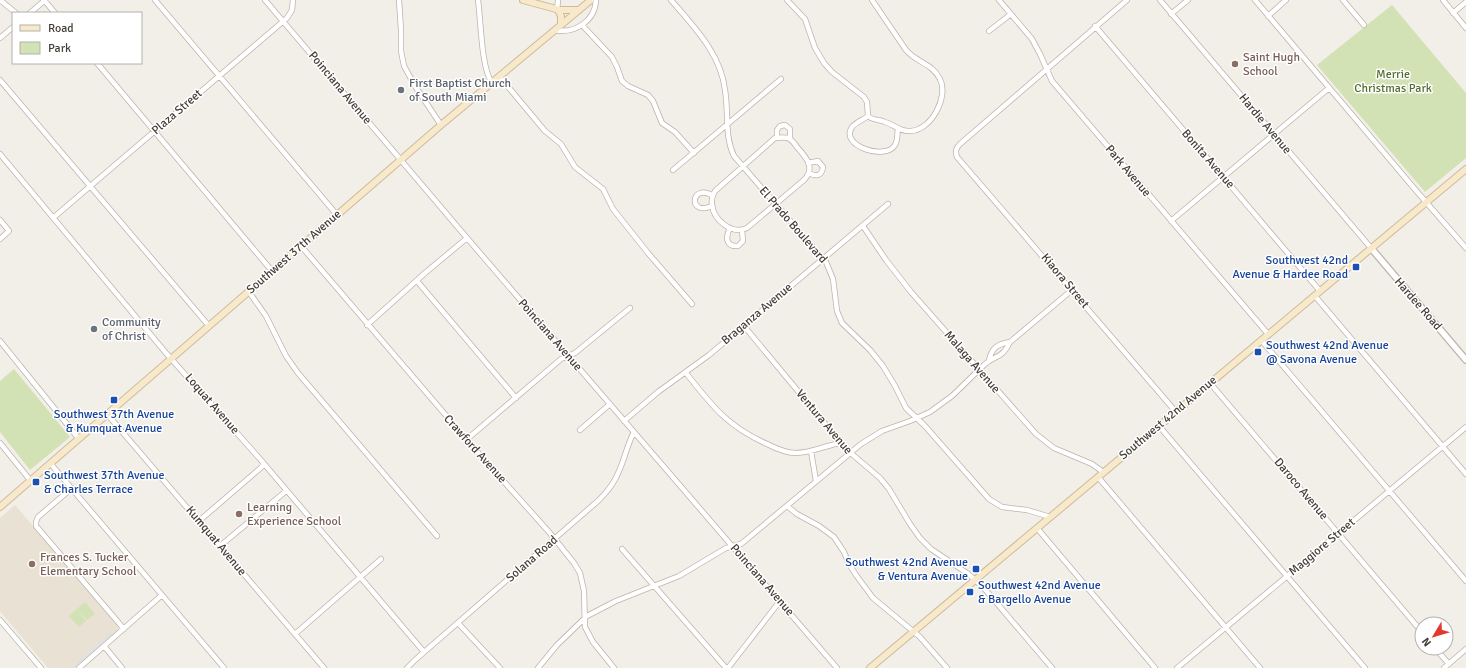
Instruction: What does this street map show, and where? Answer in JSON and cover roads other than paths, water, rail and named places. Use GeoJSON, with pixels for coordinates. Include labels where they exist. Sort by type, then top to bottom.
{"type":"FeatureCollection","features":[{"type":"Feature","properties":{"kind":"main road"},"geometry":{"type":"LineString","coordinates":[[523,0],[558,10],[579,10]]}},
{"type":"Feature","properties":{"kind":"main road","name":"Southwest 37th Avenue"},"geometry":{"type":"LineString","coordinates":[[0,507],[441,125],[591,0]]}},
{"type":"Feature","properties":{"kind":"main road"},"geometry":{"type":"LineString","coordinates":[[558,10],[561,16],[561,25]]}},
{"type":"Feature","properties":{"kind":"main road","name":"Southwest 42nd Avenue"},"geometry":{"type":"LineString","coordinates":[[870,668],[1466,169]]}},
{"type":"Feature","properties":{"kind":"street"},"geometry":{"type":"LineString","coordinates":[[0,0],[15,12]]}},
{"type":"Feature","properties":{"kind":"street"},"geometry":{"type":"LineString","coordinates":[[31,12],[45,0],[54,12]]}},
{"type":"Feature","properties":{"kind":"street"},"geometry":{"type":"LineString","coordinates":[[155,0],[337,215]]}},
{"type":"Feature","properties":{"kind":"street","name":"Poinciana Avenue"},"geometry":{"type":"LineString","coordinates":[[265,0],[467,238],[837,668]]}},
{"type":"Feature","properties":{"kind":"street","name":"Plaza Street"},"geometry":{"type":"LineString","coordinates":[[53,218],[283,21],[290,12],[293,0]]}},
{"type":"Feature","properties":{"kind":"street"},"geometry":{"type":"LineString","coordinates":[[399,0],[401,30],[400,51],[404,66],[415,86],[441,125]]}},
{"type":"Feature","properties":{"kind":"street"},"geometry":{"type":"LineString","coordinates":[[478,0],[485,64],[488,77],[492,82]]}},
{"type":"Feature","properties":{"kind":"street"},"geometry":{"type":"LineString","coordinates":[[558,0],[558,10]]}},
{"type":"Feature","properties":{"kind":"street"},"geometry":{"type":"LineString","coordinates":[[555,30],[570,31],[582,25],[593,13],[596,0]]}},
{"type":"Feature","properties":{"kind":"street","name":"El Prado Boulevard"},"geometry":{"type":"LineString","coordinates":[[671,0],[704,40],[719,66],[724,79],[726,94],[727,136],[734,156],[826,262],[831,272],[837,311],[842,323],[880,362],[892,380],[906,408],[917,418],[992,502],[1002,507],[1027,510],[1050,517]]}},
{"type":"Feature","properties":{"kind":"street"},"geometry":{"type":"LineString","coordinates":[[787,0],[805,19],[815,48],[824,64],[864,97],[867,104],[868,116]]}},
{"type":"Feature","properties":{"kind":"street"},"geometry":{"type":"LineString","coordinates":[[868,116],[872,119],[885,121],[898,129],[914,131],[927,123],[935,113],[943,93],[939,76],[932,68],[912,56],[906,50],[872,0]]}},
{"type":"Feature","properties":{"kind":"street","name":"Park Avenue"},"geometry":{"type":"LineString","coordinates":[[1000,0],[1032,39],[1052,81],[1268,334]]}},
{"type":"Feature","properties":{"kind":"street"},"geometry":{"type":"LineString","coordinates":[[1046,69],[1126,0]]}},
{"type":"Feature","properties":{"kind":"street","name":"Hardie Avenue"},"geometry":{"type":"LineString","coordinates":[[1160,0],[1371,248]]}},
{"type":"Feature","properties":{"kind":"street"},"geometry":{"type":"LineString","coordinates":[[1171,14],[1188,0]]}},
{"type":"Feature","properties":{"kind":"street"},"geometry":{"type":"LineString","coordinates":[[1255,0],[1466,248]]}},
{"type":"Feature","properties":{"kind":"street"},"geometry":{"type":"LineString","coordinates":[[1268,16],[1286,0]]}},
{"type":"Feature","properties":{"kind":"street"},"geometry":{"type":"LineString","coordinates":[[1343,0],[1364,25]]}},
{"type":"Feature","properties":{"kind":"street"},"geometry":{"type":"LineString","coordinates":[[1443,0],[1466,28]]}},
{"type":"Feature","properties":{"kind":"street"},"geometry":{"type":"LineString","coordinates":[[1453,13],[1466,2]]}},
{"type":"Feature","properties":{"kind":"street"},"geometry":{"type":"LineString","coordinates":[[990,31],[1011,14]]}},
{"type":"Feature","properties":{"kind":"street"},"geometry":{"type":"LineString","coordinates":[[582,25],[612,57],[622,81],[628,86],[648,95],[653,101],[662,123],[675,132],[694,153]]}},
{"type":"Feature","properties":{"kind":"street","name":"Bonita Avenue"},"geometry":{"type":"LineString","coordinates":[[1095,26],[1320,291]]}},
{"type":"Feature","properties":{"kind":"street"},"geometry":{"type":"LineString","coordinates":[[0,38],[12,28]]}},
{"type":"Feature","properties":{"kind":"street"},"geometry":{"type":"LineString","coordinates":[[98,64],[272,271]]}},
{"type":"Feature","properties":{"kind":"street","name":"Kiaora Street"},"geometry":{"type":"LineString","coordinates":[[1046,69],[960,144],[956,150],[958,157],[1176,412]]}},
{"type":"Feature","properties":{"kind":"street"},"geometry":{"type":"LineString","coordinates":[[499,76],[545,131],[561,144],[575,167],[602,189],[613,209],[648,253],[692,304]]}},
{"type":"Feature","properties":{"kind":"street"},"geometry":{"type":"LineString","coordinates":[[673,170],[781,79]]}},
{"type":"Feature","properties":{"kind":"street"},"geometry":{"type":"LineString","coordinates":[[0,80],[209,326]]}},
{"type":"Feature","properties":{"kind":"street"},"geometry":{"type":"LineString","coordinates":[[1171,221],[1329,88]]}},
{"type":"Feature","properties":{"kind":"street"},"geometry":{"type":"LineString","coordinates":[[868,116],[854,124],[851,130],[851,139],[855,144],[861,147],[877,152],[883,152],[891,149],[896,143],[898,129]]}},
{"type":"Feature","properties":{"kind":"street"},"geometry":{"type":"LineString","coordinates":[[777,138],[776,132],[778,128],[785,125],[791,131],[790,139]]}},
{"type":"Feature","properties":{"kind":"street"},"geometry":{"type":"LineString","coordinates":[[777,138],[790,139],[805,157],[810,170],[809,173],[804,180],[747,228],[742,230],[730,228],[720,221],[712,206],[714,191],[772,140],[777,138]]}},
{"type":"Feature","properties":{"kind":"street","name":"Loquat Avenue"},"geometry":{"type":"LineString","coordinates":[[0,154],[172,358],[424,652]]}},
{"type":"Feature","properties":{"kind":"street"},"geometry":{"type":"LineString","coordinates":[[808,163],[818,161],[823,167],[819,175],[815,176],[809,173]]}},
{"type":"Feature","properties":{"kind":"street"},"geometry":{"type":"LineString","coordinates":[[712,206],[704,209],[700,208],[695,204],[695,200],[698,194],[702,192],[707,192],[713,196]]}},
{"type":"Feature","properties":{"kind":"street","name":"Braganza Avenue"},"geometry":{"type":"LineString","coordinates":[[624,421],[658,392],[686,373],[744,326],[888,204]]}},
{"type":"Feature","properties":{"kind":"street"},"geometry":{"type":"LineString","coordinates":[[0,220],[10,231],[0,239]]}},
{"type":"Feature","properties":{"kind":"street","name":"Malaga Avenue"},"geometry":{"type":"LineString","coordinates":[[862,226],[889,264],[1022,419],[1041,438],[1054,448],[1096,466],[1100,475],[1260,668]]}},
{"type":"Feature","properties":{"kind":"street"},"geometry":{"type":"LineString","coordinates":[[730,228],[726,239],[729,244],[733,246],[738,246],[743,241],[742,230]]}},
{"type":"Feature","properties":{"kind":"street"},"geometry":{"type":"LineString","coordinates":[[367,325],[467,238]]}},
{"type":"Feature","properties":{"kind":"street","name":"Crawford Avenue"},"geometry":{"type":"LineString","coordinates":[[301,246],[466,440],[555,539],[574,563],[580,573],[584,591],[585,627],[590,637],[614,668]]}},
{"type":"Feature","properties":{"kind":"street","name":"Hardee Road"},"geometry":{"type":"LineString","coordinates":[[1371,248],[1466,360]]}},
{"type":"Feature","properties":{"kind":"street"},"geometry":{"type":"LineString","coordinates":[[417,281],[516,398]]}},
{"type":"Feature","properties":{"kind":"street"},"geometry":{"type":"LineString","coordinates":[[538,668],[557,645],[584,618],[616,601],[679,576],[722,550],[741,544],[849,453],[875,435],[930,412],[948,400],[989,360],[1003,353],[1010,342],[1072,290]]}},
{"type":"Feature","properties":{"kind":"street"},"geometry":{"type":"LineString","coordinates":[[249,292],[266,316],[284,352],[298,373],[437,536]]}},
{"type":"Feature","properties":{"kind":"street"},"geometry":{"type":"LineString","coordinates":[[1314,296],[1466,474]]}},
{"type":"Feature","properties":{"kind":"street"},"geometry":{"type":"LineString","coordinates":[[466,440],[561,359],[575,353],[630,308]]}},
{"type":"Feature","properties":{"kind":"street","name":"Ventura Avenue"},"geometry":{"type":"LineString","coordinates":[[744,326],[849,453],[880,478],[889,489],[910,524],[923,541],[975,580],[1052,668]]}},
{"type":"Feature","properties":{"kind":"street"},"geometry":{"type":"LineString","coordinates":[[1261,340],[1466,582]]}},
{"type":"Feature","properties":{"kind":"street"},"geometry":{"type":"LineString","coordinates":[[0,341],[79,438]]}},
{"type":"Feature","properties":{"kind":"street"},"geometry":{"type":"LineString","coordinates":[[989,360],[994,347],[1010,342]]}},
{"type":"Feature","properties":{"kind":"street"},"geometry":{"type":"LineString","coordinates":[[686,373],[715,409],[740,430],[760,441],[785,452],[795,453],[811,451],[841,443]]}},
{"type":"Feature","properties":{"kind":"street","name":"Daroco Avenue"},"geometry":{"type":"LineString","coordinates":[[1210,383],[1414,623]]}},
{"type":"Feature","properties":{"kind":"street"},"geometry":{"type":"LineString","coordinates":[[580,430],[610,404]]}},
{"type":"Feature","properties":{"kind":"street","name":"Kumquat Avenue"},"geometry":{"type":"LineString","coordinates":[[107,414],[324,668]]}},
{"type":"Feature","properties":{"kind":"street"},"geometry":{"type":"LineString","coordinates":[[1159,426],[1365,668]]}},
{"type":"Feature","properties":{"kind":"street","name":"Maggiore Street"},"geometry":{"type":"LineString","coordinates":[[1178,668],[1466,427]]}},
{"type":"Feature","properties":{"kind":"street","name":"Solana Road"},"geometry":{"type":"LineString","coordinates":[[407,668],[590,509],[610,487],[620,470],[626,448],[634,432]]}},
{"type":"Feature","properties":{"kind":"street"},"geometry":{"type":"LineString","coordinates":[[0,443],[30,480]]}},
{"type":"Feature","properties":{"kind":"street"},"geometry":{"type":"LineString","coordinates":[[811,451],[816,481]]}},
{"type":"Feature","properties":{"kind":"street"},"geometry":{"type":"LineString","coordinates":[[50,463],[224,668]]}},
{"type":"Feature","properties":{"kind":"street"},"geometry":{"type":"LineString","coordinates":[[199,521],[264,465]]}},
{"type":"Feature","properties":{"kind":"street"},"geometry":{"type":"LineString","coordinates":[[72,488],[38,517],[36,522],[38,527],[124,629]]}},
{"type":"Feature","properties":{"kind":"street"},"geometry":{"type":"LineString","coordinates":[[220,546],[286,491]]}},
{"type":"Feature","properties":{"kind":"street"},"geometry":{"type":"LineString","coordinates":[[787,506],[831,535],[842,549],[856,576],[869,593],[884,608],[920,637],[947,668]]}},
{"type":"Feature","properties":{"kind":"street"},"geometry":{"type":"LineString","coordinates":[[1037,528],[1155,668]]}},
{"type":"Feature","properties":{"kind":"street"},"geometry":{"type":"LineString","coordinates":[[622,548],[727,668],[780,601]]}},
{"type":"Feature","properties":{"kind":"street"},"geometry":{"type":"LineString","coordinates":[[295,634],[381,559]]}},
{"type":"Feature","properties":{"kind":"street"},"geometry":{"type":"LineString","coordinates":[[79,668],[162,595]]}},
{"type":"Feature","properties":{"kind":"street"},"geometry":{"type":"LineString","coordinates":[[0,620],[41,668]]}},
{"type":"Feature","properties":{"kind":"street"},"geometry":{"type":"LineString","coordinates":[[458,623],[500,668]]}},
{"type":"Feature","properties":{"kind":"street"},"geometry":{"type":"LineString","coordinates":[[104,646],[122,668]]}},
{"type":"Feature","properties":{"kind":"street"},"geometry":{"type":"LineString","coordinates":[[1444,668],[1466,650]]}},
{"type":"Feature","properties":{"kind":"street"},"geometry":{"type":"LineString","coordinates":[[1442,656],[1449,664]]}},
{"type":"Feature","properties":{"kind":"place","name":"Saint Hugh School"},"geometry":{"type":"Point","coordinates":[1235,64]}},
{"type":"Feature","properties":{"kind":"place","name":"First Baptist Church of South Miami"},"geometry":{"type":"Point","coordinates":[401,90]}},
{"type":"Feature","properties":{"kind":"place","name":"Southwest 42nd Avenue & Hardee Road"},"geometry":{"type":"Point","coordinates":[1356,267]}},
{"type":"Feature","properties":{"kind":"place","name":"Community of Christ"},"geometry":{"type":"Point","coordinates":[94,329]}},
{"type":"Feature","properties":{"kind":"place","name":"Southwest 42nd Avenue @ Savona Avenue"},"geometry":{"type":"Point","coordinates":[1258,352]}},
{"type":"Feature","properties":{"kind":"place","name":"Southwest 37th Avenue & Kumquat Avenue"},"geometry":{"type":"Point","coordinates":[114,400]}},
{"type":"Feature","properties":{"kind":"place","name":"Southwest 37th Avenue & Charles Terrace"},"geometry":{"type":"Point","coordinates":[36,482]}},
{"type":"Feature","properties":{"kind":"place","name":"Learning Experience School"},"geometry":{"type":"Point","coordinates":[239,514]}},
{"type":"Feature","properties":{"kind":"place","name":"Frances S. Tucker Elementary School"},"geometry":{"type":"Point","coordinates":[32,564]}},
{"type":"Feature","properties":{"kind":"place","name":"Southwest 42nd Avenue & Ventura Avenue"},"geometry":{"type":"Point","coordinates":[976,569]}},
{"type":"Feature","properties":{"kind":"place","name":"Southwest 42nd Avenue & Bargello Avenue"},"geometry":{"type":"Point","coordinates":[970,592]}},
{"type":"Feature","properties":{"kind":"park label","name":"Merrie Christmas Park"},"geometry":{"type":"Point","coordinates":[1393,81]}}]}
